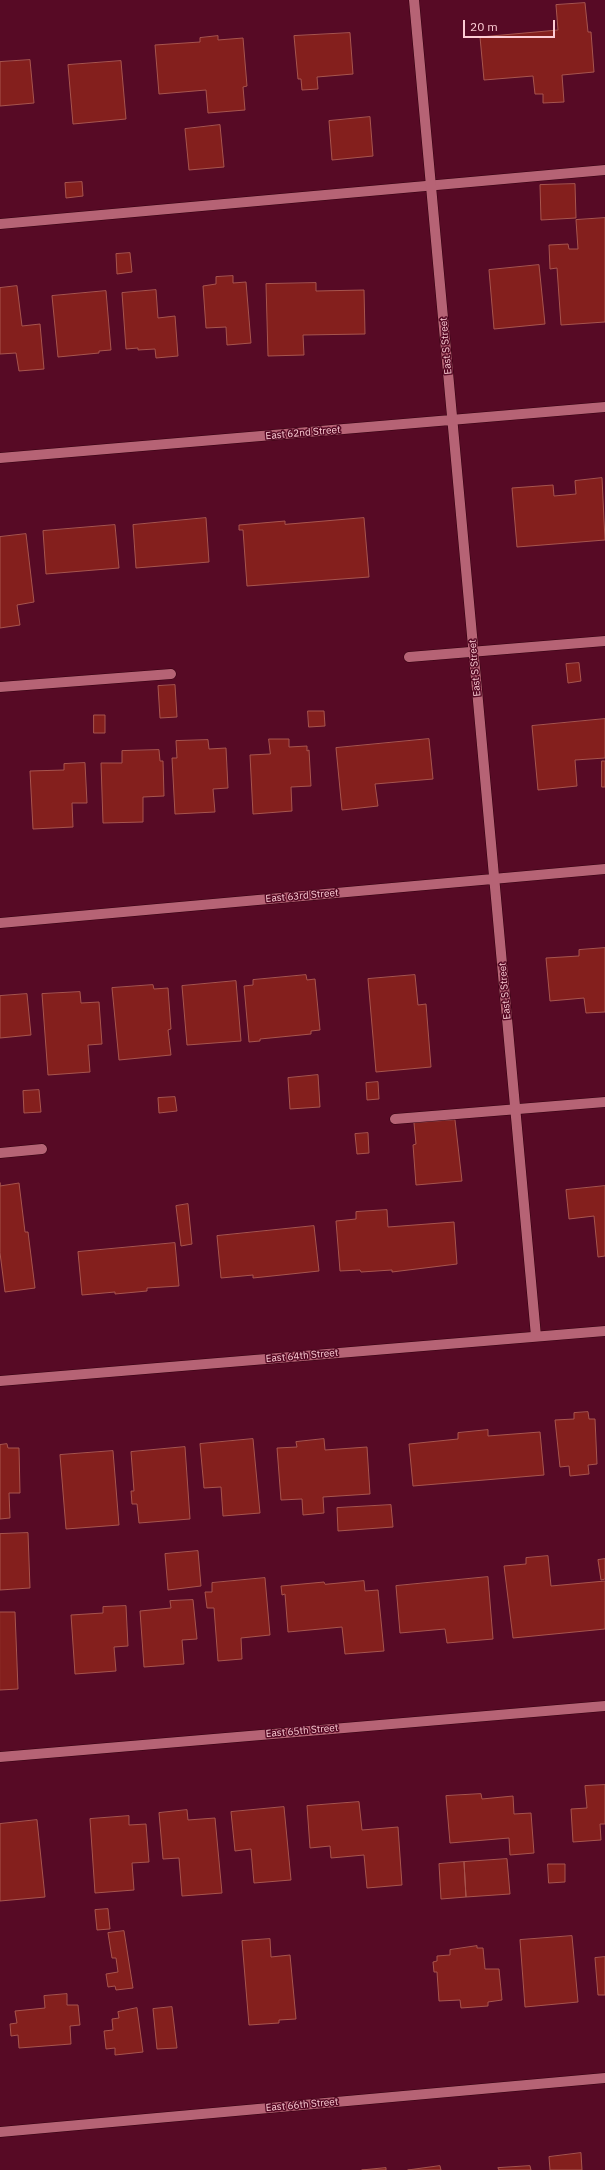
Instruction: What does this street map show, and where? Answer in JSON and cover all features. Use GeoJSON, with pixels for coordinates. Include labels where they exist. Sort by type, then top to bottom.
{"type":"FeatureCollection","features":[{"type":"Feature","properties":{"kind":"street","name":"East S Street"},"geometry":{"type":"LineString","coordinates":[[414,0],[536,1336]]}},
{"type":"Feature","properties":{"kind":"street"},"geometry":{"type":"LineString","coordinates":[[0,224],[605,170]]}},
{"type":"Feature","properties":{"kind":"street","name":"East 62nd Street"},"geometry":{"type":"LineString","coordinates":[[0,458],[605,407]]}},
{"type":"Feature","properties":{"kind":"street"},"geometry":{"type":"LineString","coordinates":[[409,657],[605,641]]}},
{"type":"Feature","properties":{"kind":"street"},"geometry":{"type":"LineString","coordinates":[[0,687],[171,674]]}},
{"type":"Feature","properties":{"kind":"street","name":"East 63rd Street"},"geometry":{"type":"LineString","coordinates":[[0,923],[605,869]]}},
{"type":"Feature","properties":{"kind":"street"},"geometry":{"type":"LineString","coordinates":[[395,1119],[605,1102]]}},
{"type":"Feature","properties":{"kind":"street"},"geometry":{"type":"LineString","coordinates":[[0,1153],[42,1149]]}},
{"type":"Feature","properties":{"kind":"street","name":"East 64th Street"},"geometry":{"type":"LineString","coordinates":[[0,1381],[605,1331]]}},
{"type":"Feature","properties":{"kind":"street","name":"East 65th Street"},"geometry":{"type":"LineString","coordinates":[[0,1757],[605,1706]]}},
{"type":"Feature","properties":{"kind":"street","name":"East 66th Street"},"geometry":{"type":"LineString","coordinates":[[0,2132],[605,2078]]}},
{"type":"Feature","properties":{"kind":"building"},"geometry":{"type":"Polygon","coordinates":[[[585,3],[588,32],[591,32],[594,72],[562,75],[564,102],[543,103],[543,94],[535,94],[533,76],[484,80],[480,37],[558,30],[556,5],[585,3]]]}},
{"type":"Feature","properties":{"kind":"building"},"geometry":{"type":"Polygon","coordinates":[[[350,33],[353,74],[317,77],[318,89],[302,90],[301,79],[298,79],[294,36],[350,33]]]}},
{"type":"Feature","properties":{"kind":"building"},"geometry":{"type":"Polygon","coordinates":[[[218,36],[218,40],[243,38],[247,86],[243,87],[245,110],[208,113],[206,90],[159,94],[155,45],[200,42],[200,38],[218,36]]]}},
{"type":"Feature","properties":{"kind":"building"},"geometry":{"type":"Polygon","coordinates":[[[30,60],[34,103],[0,106],[0,62],[30,60]]]}},
{"type":"Feature","properties":{"kind":"building"},"geometry":{"type":"Polygon","coordinates":[[[121,61],[126,119],[73,124],[68,65],[121,61]]]}},
{"type":"Feature","properties":{"kind":"building"},"geometry":{"type":"Polygon","coordinates":[[[370,117],[373,156],[332,160],[329,121],[370,117]]]}},
{"type":"Feature","properties":{"kind":"building"},"geometry":{"type":"Polygon","coordinates":[[[220,125],[224,167],[189,170],[185,129],[220,125]]]}},
{"type":"Feature","properties":{"kind":"building"},"geometry":{"type":"Polygon","coordinates":[[[82,182],[83,196],[66,198],[65,183],[82,182]]]}},
{"type":"Feature","properties":{"kind":"building"},"geometry":{"type":"Polygon","coordinates":[[[575,184],[576,218],[541,220],[540,185],[575,184]]]}},
{"type":"Feature","properties":{"kind":"building"},"geometry":{"type":"Polygon","coordinates":[[[605,218],[605,322],[561,325],[557,268],[550,269],[549,245],[568,244],[569,249],[578,249],[576,220],[605,218]]]}},
{"type":"Feature","properties":{"kind":"building"},"geometry":{"type":"Polygon","coordinates":[[[130,253],[132,272],[117,274],[116,254],[130,253]]]}},
{"type":"Feature","properties":{"kind":"building"},"geometry":{"type":"Polygon","coordinates":[[[539,265],[545,324],[494,329],[489,270],[539,265]]]}},
{"type":"Feature","properties":{"kind":"building"},"geometry":{"type":"Polygon","coordinates":[[[233,276],[233,283],[246,282],[251,343],[227,345],[226,327],[206,328],[203,286],[216,284],[216,277],[233,276]]]}},
{"type":"Feature","properties":{"kind":"building"},"geometry":{"type":"Polygon","coordinates":[[[316,283],[316,291],[364,290],[365,334],[303,335],[304,355],[268,356],[266,284],[316,283]]]}},
{"type":"Feature","properties":{"kind":"building"},"geometry":{"type":"Polygon","coordinates":[[[17,286],[22,326],[40,324],[44,369],[19,371],[16,353],[0,354],[0,288],[17,286]]]}},
{"type":"Feature","properties":{"kind":"building"},"geometry":{"type":"Polygon","coordinates":[[[156,290],[158,318],[175,316],[178,356],[156,358],[155,349],[126,349],[122,293],[156,290]]]}},
{"type":"Feature","properties":{"kind":"building"},"geometry":{"type":"Polygon","coordinates":[[[106,291],[111,350],[99,351],[99,353],[58,357],[52,296],[106,291]]]}},
{"type":"Feature","properties":{"kind":"building"},"geometry":{"type":"Polygon","coordinates":[[[602,478],[605,540],[517,547],[512,488],[553,485],[554,496],[576,494],[575,481],[602,478]]]}},
{"type":"Feature","properties":{"kind":"building"},"geometry":{"type":"Polygon","coordinates":[[[206,518],[209,562],[136,568],[133,525],[206,518]]]}},
{"type":"Feature","properties":{"kind":"building"},"geometry":{"type":"Polygon","coordinates":[[[364,518],[369,577],[247,586],[243,530],[239,530],[239,525],[285,521],[285,524],[364,518]]]}},
{"type":"Feature","properties":{"kind":"building"},"geometry":{"type":"Polygon","coordinates":[[[115,525],[119,568],[46,574],[43,531],[115,525]]]}},
{"type":"Feature","properties":{"kind":"building"},"geometry":{"type":"Polygon","coordinates":[[[26,534],[34,602],[17,605],[20,625],[0,628],[0,537],[26,534]]]}},
{"type":"Feature","properties":{"kind":"building"},"geometry":{"type":"Polygon","coordinates":[[[579,663],[581,681],[568,683],[566,664],[579,663]]]}},
{"type":"Feature","properties":{"kind":"building"},"geometry":{"type":"Polygon","coordinates":[[[175,685],[177,717],[160,718],[158,686],[175,685]]]}},
{"type":"Feature","properties":{"kind":"building"},"geometry":{"type":"Polygon","coordinates":[[[308,711],[324,711],[325,726],[309,727],[308,711]]]}},
{"type":"Feature","properties":{"kind":"building"},"geometry":{"type":"Polygon","coordinates":[[[94,715],[105,715],[105,733],[94,733],[94,715]]]}},
{"type":"Feature","properties":{"kind":"building"},"geometry":{"type":"Polygon","coordinates":[[[605,719],[605,758],[575,760],[577,786],[538,790],[532,726],[605,719]]]}},
{"type":"Feature","properties":{"kind":"building"},"geometry":{"type":"Polygon","coordinates":[[[269,739],[289,739],[289,747],[307,746],[307,751],[309,750],[311,786],[291,787],[292,811],[253,814],[250,755],[270,754],[269,739]]]}},
{"type":"Feature","properties":{"kind":"building"},"geometry":{"type":"Polygon","coordinates":[[[429,739],[433,779],[375,784],[378,806],[342,810],[336,748],[429,739]]]}},
{"type":"Feature","properties":{"kind":"building"},"geometry":{"type":"Polygon","coordinates":[[[208,740],[209,749],[226,748],[228,788],[213,789],[215,812],[175,814],[172,758],[177,758],[176,741],[208,740]]]}},
{"type":"Feature","properties":{"kind":"building"},"geometry":{"type":"Polygon","coordinates":[[[159,750],[160,761],[163,761],[164,796],[143,797],[143,822],[103,823],[101,763],[122,763],[122,751],[159,750]]]}},
{"type":"Feature","properties":{"kind":"building"},"geometry":{"type":"Polygon","coordinates":[[[602,761],[605,761],[605,787],[602,787],[602,761]]]}},
{"type":"Feature","properties":{"kind":"building"},"geometry":{"type":"Polygon","coordinates":[[[85,763],[87,803],[72,803],[73,827],[33,829],[30,771],[64,770],[64,764],[85,763]]]}},
{"type":"Feature","properties":{"kind":"building"},"geometry":{"type":"Polygon","coordinates":[[[605,948],[605,1012],[586,1013],[584,998],[550,1001],[546,958],[579,956],[579,950],[605,948]]]}},
{"type":"Feature","properties":{"kind":"building"},"geometry":{"type":"Polygon","coordinates":[[[306,975],[307,980],[315,979],[320,1030],[311,1031],[311,1034],[260,1039],[260,1041],[249,1042],[244,986],[253,985],[253,980],[306,975]]]}},
{"type":"Feature","properties":{"kind":"building"},"geometry":{"type":"Polygon","coordinates":[[[415,975],[418,1005],[426,1004],[431,1067],[376,1072],[368,979],[415,975]]]}},
{"type":"Feature","properties":{"kind":"building"},"geometry":{"type":"Polygon","coordinates":[[[236,981],[241,1041],[187,1045],[182,986],[236,981]]]}},
{"type":"Feature","properties":{"kind":"building"},"geometry":{"type":"Polygon","coordinates":[[[153,985],[154,989],[168,988],[171,1029],[168,1030],[171,1055],[119,1060],[112,988],[153,985]]]}},
{"type":"Feature","properties":{"kind":"building"},"geometry":{"type":"Polygon","coordinates":[[[80,992],[81,1003],[99,1002],[102,1044],[88,1045],[90,1072],[48,1075],[42,994],[80,992]]]}},
{"type":"Feature","properties":{"kind":"building"},"geometry":{"type":"Polygon","coordinates":[[[27,994],[31,1035],[0,1038],[0,996],[27,994]]]}},
{"type":"Feature","properties":{"kind":"building"},"geometry":{"type":"Polygon","coordinates":[[[318,1075],[320,1107],[290,1109],[288,1078],[318,1075]]]}},
{"type":"Feature","properties":{"kind":"building"},"geometry":{"type":"Polygon","coordinates":[[[378,1082],[379,1099],[367,1100],[366,1083],[378,1082]]]}},
{"type":"Feature","properties":{"kind":"building"},"geometry":{"type":"Polygon","coordinates":[[[39,1090],[41,1112],[24,1113],[23,1091],[39,1090]]]}},
{"type":"Feature","properties":{"kind":"building"},"geometry":{"type":"Polygon","coordinates":[[[175,1097],[177,1111],[159,1113],[158,1098],[175,1097]]]}},
{"type":"Feature","properties":{"kind":"building"},"geometry":{"type":"Polygon","coordinates":[[[455,1120],[462,1181],[416,1185],[413,1145],[416,1144],[414,1123],[455,1120]]]}},
{"type":"Feature","properties":{"kind":"building"},"geometry":{"type":"Polygon","coordinates":[[[368,1133],[369,1153],[357,1154],[355,1134],[368,1133]]]}},
{"type":"Feature","properties":{"kind":"building"},"geometry":{"type":"Polygon","coordinates":[[[19,1183],[25,1232],[28,1232],[35,1288],[5,1292],[0,1253],[0,1186],[19,1183]]]}},
{"type":"Feature","properties":{"kind":"building"},"geometry":{"type":"Polygon","coordinates":[[[605,1186],[605,1256],[598,1257],[594,1216],[569,1219],[566,1190],[605,1186]]]}},
{"type":"Feature","properties":{"kind":"building"},"geometry":{"type":"Polygon","coordinates":[[[188,1204],[192,1244],[181,1246],[176,1206],[188,1204]]]}},
{"type":"Feature","properties":{"kind":"building"},"geometry":{"type":"Polygon","coordinates":[[[387,1210],[388,1227],[454,1222],[457,1264],[392,1272],[392,1270],[361,1272],[360,1270],[340,1271],[336,1221],[356,1219],[356,1212],[387,1210]]]}},
{"type":"Feature","properties":{"kind":"building"},"geometry":{"type":"Polygon","coordinates":[[[314,1226],[319,1271],[253,1278],[253,1275],[221,1278],[217,1236],[314,1226]]]}},
{"type":"Feature","properties":{"kind":"building"},"geometry":{"type":"Polygon","coordinates":[[[175,1243],[179,1286],[147,1288],[147,1291],[115,1294],[115,1292],[82,1295],[78,1252],[175,1243]]]}},
{"type":"Feature","properties":{"kind":"building"},"geometry":{"type":"Polygon","coordinates":[[[588,1412],[589,1419],[595,1419],[597,1464],[588,1465],[589,1474],[570,1476],[569,1466],[560,1467],[555,1420],[574,1419],[574,1413],[588,1412]]]}},
{"type":"Feature","properties":{"kind":"building"},"geometry":{"type":"Polygon","coordinates":[[[488,1430],[488,1436],[540,1432],[544,1475],[413,1486],[409,1444],[458,1439],[458,1433],[488,1430]]]}},
{"type":"Feature","properties":{"kind":"building"},"geometry":{"type":"Polygon","coordinates":[[[253,1439],[260,1513],[223,1516],[221,1487],[204,1488],[200,1444],[253,1439]]]}},
{"type":"Feature","properties":{"kind":"building"},"geometry":{"type":"Polygon","coordinates":[[[324,1439],[325,1450],[367,1447],[370,1494],[323,1497],[324,1513],[303,1515],[302,1499],[281,1500],[277,1448],[297,1447],[296,1442],[324,1439]]]}},
{"type":"Feature","properties":{"kind":"building"},"geometry":{"type":"Polygon","coordinates":[[[7,1444],[8,1448],[19,1448],[20,1493],[9,1493],[10,1518],[0,1519],[0,1445],[7,1444]]]}},
{"type":"Feature","properties":{"kind":"building"},"geometry":{"type":"Polygon","coordinates":[[[185,1447],[190,1519],[139,1523],[137,1504],[132,1504],[131,1491],[134,1491],[131,1452],[185,1447]]]}},
{"type":"Feature","properties":{"kind":"building"},"geometry":{"type":"Polygon","coordinates":[[[113,1451],[119,1525],[66,1529],[60,1455],[113,1451]]]}},
{"type":"Feature","properties":{"kind":"building"},"geometry":{"type":"Polygon","coordinates":[[[391,1505],[393,1527],[338,1531],[337,1508],[391,1505]]]}},
{"type":"Feature","properties":{"kind":"building"},"geometry":{"type":"Polygon","coordinates":[[[28,1533],[30,1588],[0,1590],[0,1534],[28,1533]]]}},
{"type":"Feature","properties":{"kind":"building"},"geometry":{"type":"Polygon","coordinates":[[[198,1551],[201,1586],[168,1590],[165,1554],[198,1551]]]}},
{"type":"Feature","properties":{"kind":"building"},"geometry":{"type":"Polygon","coordinates":[[[548,1556],[551,1586],[605,1581],[605,1629],[513,1638],[504,1566],[526,1564],[526,1558],[548,1556]]]}},
{"type":"Feature","properties":{"kind":"building"},"geometry":{"type":"Polygon","coordinates":[[[605,1559],[605,1579],[601,1580],[598,1560],[605,1559]]]}},
{"type":"Feature","properties":{"kind":"building"},"geometry":{"type":"Polygon","coordinates":[[[488,1577],[493,1639],[447,1643],[445,1629],[400,1633],[396,1586],[488,1577]]]}},
{"type":"Feature","properties":{"kind":"building"},"geometry":{"type":"Polygon","coordinates":[[[265,1578],[270,1635],[241,1638],[242,1659],[218,1661],[214,1608],[207,1608],[205,1592],[212,1592],[212,1583],[265,1578]]]}},
{"type":"Feature","properties":{"kind":"building"},"geometry":{"type":"Polygon","coordinates":[[[364,1581],[365,1591],[378,1590],[384,1651],[345,1654],[342,1627],[288,1632],[285,1594],[282,1595],[281,1586],[324,1582],[325,1584],[364,1581]]]}},
{"type":"Feature","properties":{"kind":"building"},"geometry":{"type":"Polygon","coordinates":[[[193,1600],[197,1639],[182,1640],[184,1664],[144,1667],[140,1611],[171,1608],[170,1601],[193,1600]]]}},
{"type":"Feature","properties":{"kind":"building"},"geometry":{"type":"Polygon","coordinates":[[[126,1606],[128,1646],[114,1647],[116,1671],[75,1674],[71,1615],[103,1613],[103,1607],[126,1606]]]}},
{"type":"Feature","properties":{"kind":"building"},"geometry":{"type":"Polygon","coordinates":[[[0,1612],[15,1612],[18,1689],[0,1690],[0,1612]]]}},
{"type":"Feature","properties":{"kind":"building"},"geometry":{"type":"Polygon","coordinates":[[[605,1785],[605,1824],[600,1824],[601,1840],[573,1842],[571,1809],[587,1808],[585,1786],[605,1785]]]}},
{"type":"Feature","properties":{"kind":"building"},"geometry":{"type":"Polygon","coordinates":[[[481,1794],[482,1799],[513,1796],[514,1814],[531,1813],[534,1853],[510,1855],[509,1838],[450,1843],[446,1796],[481,1794]]]}},
{"type":"Feature","properties":{"kind":"building"},"geometry":{"type":"Polygon","coordinates":[[[359,1802],[362,1830],[398,1827],[402,1885],[367,1888],[364,1855],[331,1858],[330,1846],[310,1848],[307,1806],[359,1802]]]}},
{"type":"Feature","properties":{"kind":"building"},"geometry":{"type":"Polygon","coordinates":[[[284,1807],[291,1880],[254,1883],[251,1849],[235,1851],[231,1812],[284,1807]]]}},
{"type":"Feature","properties":{"kind":"building"},"geometry":{"type":"Polygon","coordinates":[[[187,1810],[188,1820],[215,1818],[222,1893],[182,1896],[179,1858],[163,1859],[159,1813],[187,1810]]]}},
{"type":"Feature","properties":{"kind":"building"},"geometry":{"type":"Polygon","coordinates":[[[129,1816],[129,1825],[146,1824],[149,1862],[132,1863],[134,1890],[95,1893],[90,1819],[129,1816]]]}},
{"type":"Feature","properties":{"kind":"building"},"geometry":{"type":"Polygon","coordinates":[[[37,1820],[45,1897],[0,1901],[0,1824],[37,1820]]]}},
{"type":"Feature","properties":{"kind":"building"},"geometry":{"type":"Polygon","coordinates":[[[507,1859],[510,1894],[466,1897],[464,1862],[507,1859]]]}},
{"type":"Feature","properties":{"kind":"building"},"geometry":{"type":"Polygon","coordinates":[[[464,1862],[466,1897],[441,1899],[439,1864],[464,1862]]]}},
{"type":"Feature","properties":{"kind":"building"},"geometry":{"type":"Polygon","coordinates":[[[548,1864],[565,1864],[565,1882],[549,1883],[548,1864]]]}},
{"type":"Feature","properties":{"kind":"building"},"geometry":{"type":"Polygon","coordinates":[[[108,1909],[110,1929],[97,1930],[95,1910],[108,1909]]]}},
{"type":"Feature","properties":{"kind":"building"},"geometry":{"type":"Polygon","coordinates":[[[124,1931],[133,1988],[116,1990],[115,1986],[108,1987],[106,1974],[118,1972],[116,1958],[112,1958],[108,1933],[124,1931]]]}},
{"type":"Feature","properties":{"kind":"building"},"geometry":{"type":"Polygon","coordinates":[[[572,1936],[578,2002],[525,2007],[520,1940],[572,1936]]]}},
{"type":"Feature","properties":{"kind":"building"},"geometry":{"type":"Polygon","coordinates":[[[270,1939],[271,1957],[290,1955],[296,2019],[279,2020],[279,2023],[249,2025],[242,1941],[270,1939]]]}},
{"type":"Feature","properties":{"kind":"building"},"geometry":{"type":"Polygon","coordinates":[[[477,1946],[477,1948],[483,1948],[485,1969],[499,1969],[502,2000],[488,2002],[488,2006],[461,2008],[460,2000],[439,2001],[437,1972],[434,1972],[433,1962],[437,1961],[437,1956],[450,1955],[450,1950],[477,1946]]]}},
{"type":"Feature","properties":{"kind":"building"},"geometry":{"type":"Polygon","coordinates":[[[605,1957],[605,1995],[598,1995],[595,1958],[605,1957]]]}},
{"type":"Feature","properties":{"kind":"building"},"geometry":{"type":"Polygon","coordinates":[[[67,1994],[67,2005],[78,2005],[80,2025],[70,2026],[71,2044],[19,2048],[18,2035],[11,2036],[10,2024],[17,2023],[15,2011],[45,2008],[44,1996],[67,1994]]]}},
{"type":"Feature","properties":{"kind":"building"},"geometry":{"type":"Polygon","coordinates":[[[172,2007],[177,2048],[157,2049],[153,2009],[172,2007]]]}},
{"type":"Feature","properties":{"kind":"building"},"geometry":{"type":"Polygon","coordinates":[[[137,2008],[143,2052],[115,2055],[115,2048],[106,2049],[104,2031],[113,2030],[112,2019],[119,2018],[118,2012],[137,2008]]]}},
{"type":"Feature","properties":{"kind":"building"},"geometry":{"type":"Polygon","coordinates":[[[581,2153],[582,2170],[550,2170],[549,2157],[581,2153]]]}},
{"type":"Feature","properties":{"kind":"building"},"geometry":{"type":"Polygon","coordinates":[[[440,2166],[441,2170],[408,2170],[440,2166]]]}},
{"type":"Feature","properties":{"kind":"building"},"geometry":{"type":"Polygon","coordinates":[[[530,2166],[531,2170],[499,2170],[498,2168],[530,2166]]]}},
{"type":"Feature","properties":{"kind":"building"},"geometry":{"type":"Polygon","coordinates":[[[386,2168],[386,2170],[362,2170],[386,2168]]]}}]}
